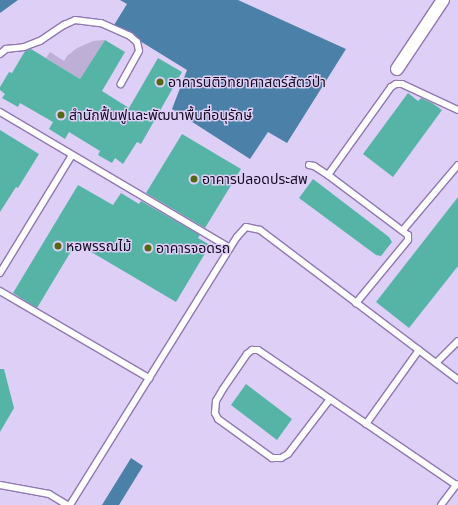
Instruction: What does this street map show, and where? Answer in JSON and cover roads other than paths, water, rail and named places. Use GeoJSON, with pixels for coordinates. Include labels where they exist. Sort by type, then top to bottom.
{"type":"FeatureCollection","features":[{"type":"Feature","properties":{"kind":"street"},"geometry":{"type":"LineString","coordinates":[[397,70],[443,0]]}},
{"type":"Feature","properties":{"kind":"lane"},"geometry":{"type":"LineString","coordinates":[[0,54],[6,50],[24,47],[40,41],[64,25],[75,20],[101,23],[130,36],[138,42],[139,51],[121,84]]}},
{"type":"Feature","properties":{"kind":"lane"},"geometry":{"type":"LineString","coordinates":[[328,175],[391,87],[396,84],[402,84],[458,110]]}},
{"type":"Feature","properties":{"kind":"lane"},"geometry":{"type":"LineString","coordinates":[[0,112],[230,248]]}},
{"type":"Feature","properties":{"kind":"lane"},"geometry":{"type":"LineString","coordinates":[[0,273],[72,155]]}},
{"type":"Feature","properties":{"kind":"lane"},"geometry":{"type":"LineString","coordinates":[[309,165],[314,166],[328,175],[408,235],[408,240],[356,303]]}},
{"type":"Feature","properties":{"kind":"lane"},"geometry":{"type":"LineString","coordinates":[[403,230],[458,165]]}},
{"type":"Feature","properties":{"kind":"lane"},"geometry":{"type":"LineString","coordinates":[[0,485],[44,492],[69,505],[241,230],[246,228],[260,230],[458,380]]}},
{"type":"Feature","properties":{"kind":"lane"},"geometry":{"type":"LineString","coordinates":[[0,291],[149,378]]}},
{"type":"Feature","properties":{"kind":"lane"},"geometry":{"type":"LineString","coordinates":[[436,363],[458,341]]}},
{"type":"Feature","properties":{"kind":"lane"},"geometry":{"type":"LineString","coordinates":[[330,399],[288,454],[281,458],[272,458],[218,419],[215,413],[216,401],[223,389],[247,354],[252,350],[258,350],[457,484],[441,505]]}},
{"type":"Feature","properties":{"kind":"lane"},"geometry":{"type":"LineString","coordinates":[[366,424],[419,350]]}},
{"type":"Feature","properties":{"kind":"water"},"geometry":{"type":"Polygon","coordinates":[[[0,0],[18,0],[0,13],[0,0]]]}},
{"type":"Feature","properties":{"kind":"water"},"geometry":{"type":"Polygon","coordinates":[[[120,0],[238,0],[346,49],[287,143],[268,132],[250,159],[172,109],[187,70],[114,25],[127,4],[120,0]]]}},
{"type":"Feature","properties":{"kind":"water"},"geometry":{"type":"Polygon","coordinates":[[[131,458],[143,466],[119,505],[102,505],[131,458]]]}},
{"type":"Feature","properties":{"kind":"place","name":"อาคารนิติวิทยาศาสตร์สัตว์ป่า"},"geometry":{"type":"Point","coordinates":[160,82]}},
{"type":"Feature","properties":{"kind":"place","name":"สำนักฟื้นฟูและพัฒนาพื้นที่อนุรักษ์"},"geometry":{"type":"Point","coordinates":[61,115]}},
{"type":"Feature","properties":{"kind":"place","name":"อาคารปลอดประสพ"},"geometry":{"type":"Point","coordinates":[194,179]}},
{"type":"Feature","properties":{"kind":"place","name":"หอพรรณไม้"},"geometry":{"type":"Point","coordinates":[58,246]}},
{"type":"Feature","properties":{"kind":"place","name":"อาคารจอดรถ"},"geometry":{"type":"Point","coordinates":[148,248]}}]}
